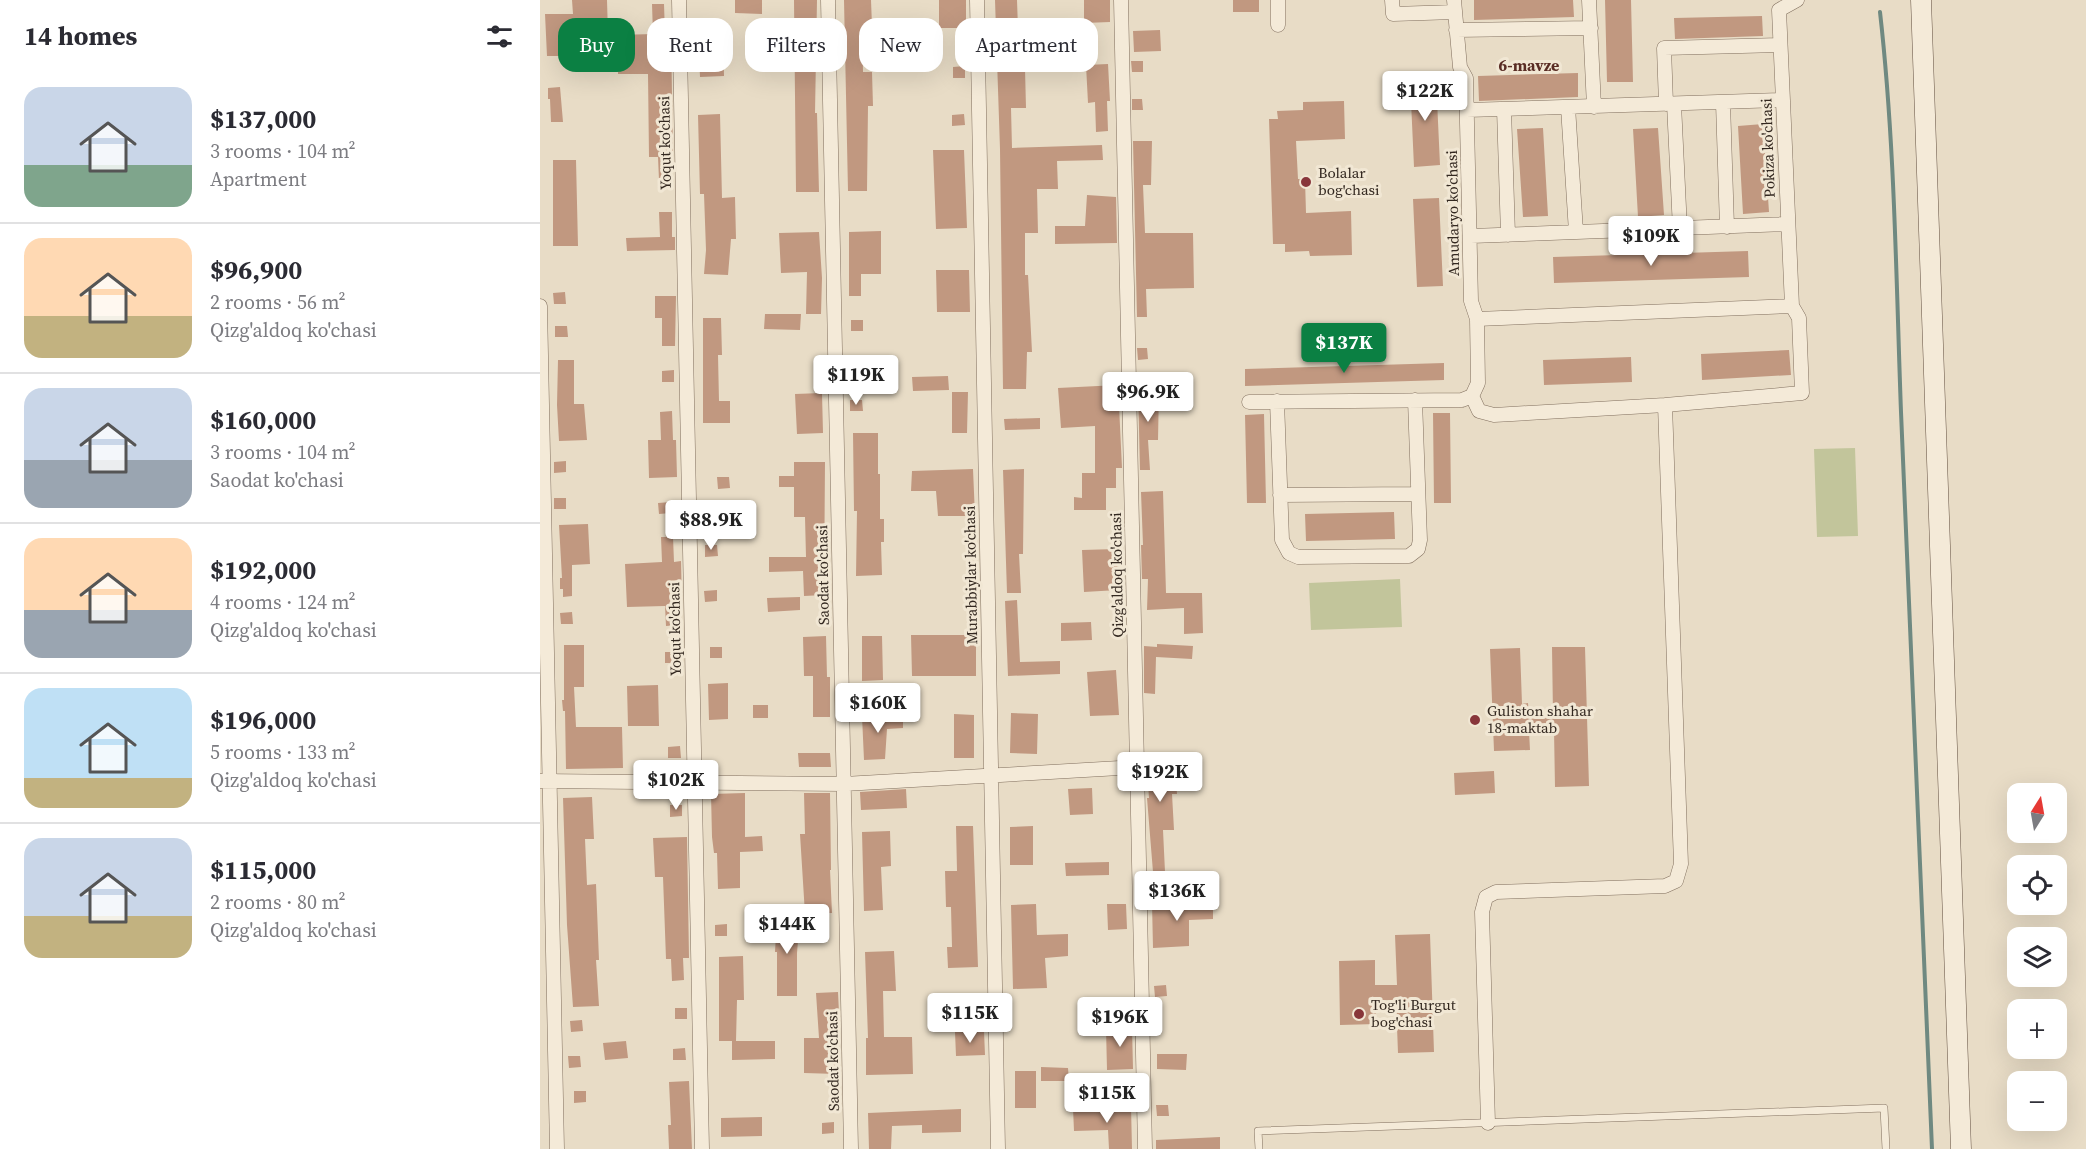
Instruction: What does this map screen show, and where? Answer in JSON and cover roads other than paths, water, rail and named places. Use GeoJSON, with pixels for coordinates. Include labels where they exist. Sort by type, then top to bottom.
{"type":"FeatureCollection","features":[{"type":"Feature","properties":{"kind":"main road"},"geometry":{"type":"LineString","coordinates":[[1921,0],[1961,1149]]}},
{"type":"Feature","properties":{"kind":"street","name":"Yoqut ko'chasi"},"geometry":{"type":"LineString","coordinates":[[679,0],[702,1149]]}},
{"type":"Feature","properties":{"kind":"street","name":"Saodat ko'chasi"},"geometry":{"type":"LineString","coordinates":[[828,0],[851,1149]]}},
{"type":"Feature","properties":{"kind":"street","name":"Murabbiylar ko'chasi"},"geometry":{"type":"LineString","coordinates":[[977,0],[998,1149]]}},
{"type":"Feature","properties":{"kind":"street","name":"Qizg'aldoq ko'chasi"},"geometry":{"type":"LineString","coordinates":[[1121,0],[1145,1149]]}},
{"type":"Feature","properties":{"kind":"street"},"geometry":{"type":"LineString","coordinates":[[1278,0],[1278,25]]}},
{"type":"Feature","properties":{"kind":"street"},"geometry":{"type":"LineString","coordinates":[[1392,0],[1393,14],[1455,6]]}},
{"type":"Feature","properties":{"kind":"street"},"geometry":{"type":"LineString","coordinates":[[1589,0],[1594,107]]}},
{"type":"Feature","properties":{"kind":"street","name":"Pokiza ko'chasi"},"geometry":{"type":"LineString","coordinates":[[1665,405],[1802,393],[1799,318],[1792,306],[1779,10],[1797,0]]}},
{"type":"Feature","properties":{"kind":"street","name":"Amudaryo ko'chasi"},"geometry":{"type":"LineString","coordinates":[[1455,6],[1460,68],[1466,78],[1471,301],[1477,319],[1478,383],[1472,396]]}},
{"type":"Feature","properties":{"kind":"street"},"geometry":{"type":"LineString","coordinates":[[1456,30],[1591,28]]}},
{"type":"Feature","properties":{"kind":"street"},"geometry":{"type":"LineString","coordinates":[[1680,229],[1664,48],[1780,45]]}},
{"type":"Feature","properties":{"kind":"street"},"geometry":{"type":"LineString","coordinates":[[1467,110],[1783,100]]}},
{"type":"Feature","properties":{"kind":"street"},"geometry":{"type":"LineString","coordinates":[[1722,103],[1727,227]]}},
{"type":"Feature","properties":{"kind":"street"},"geometry":{"type":"LineString","coordinates":[[1568,107],[1576,232]]}},
{"type":"Feature","properties":{"kind":"street"},"geometry":{"type":"LineString","coordinates":[[1504,109],[1508,235]]}},
{"type":"Feature","properties":{"kind":"street"},"geometry":{"type":"LineString","coordinates":[[1471,236],[1788,224]]}},
{"type":"Feature","properties":{"kind":"street"},"geometry":{"type":"LineString","coordinates":[[540,306],[545,781],[557,1149]]}},
{"type":"Feature","properties":{"kind":"street"},"geometry":{"type":"LineString","coordinates":[[1477,319],[1792,306]]}},
{"type":"Feature","properties":{"kind":"street"},"geometry":{"type":"LineString","coordinates":[[1248,402],[1462,400],[1472,396],[1479,411],[1494,415],[1665,405],[1681,864],[1676,881],[1665,886],[1496,892],[1486,897],[1482,912],[1488,1123]]}},
{"type":"Feature","properties":{"kind":"street"},"geometry":{"type":"LineString","coordinates":[[1277,402],[1282,540],[1289,553],[1298,557],[1409,556],[1418,549],[1420,540],[1415,400]]}},
{"type":"Feature","properties":{"kind":"street"},"geometry":{"type":"LineString","coordinates":[[1280,495],[1418,494]]}},
{"type":"Feature","properties":{"kind":"street"},"geometry":{"type":"LineString","coordinates":[[545,781],[844,784],[1137,767]]}},
{"type":"Feature","properties":{"kind":"lane"},"geometry":{"type":"LineString","coordinates":[[1259,1149],[1258,1131],[1884,1108],[1886,1149]]}},
{"type":"Feature","properties":{"kind":"waterway"},"geometry":{"type":"LineString","coordinates":[[1880,12],[1889,112],[1894,212],[1932,1149]]}},
{"type":"Feature","properties":{"kind":"place","name":"Bolalar bog'chasi"},"geometry":{"type":"Point","coordinates":[1306,182]}},
{"type":"Feature","properties":{"kind":"place","name":"Guliston shahar 18-maktab"},"geometry":{"type":"Point","coordinates":[1475,720]}},
{"type":"Feature","properties":{"kind":"place","name":"Tog'li Burgut bog'chasi"},"geometry":{"type":"Point","coordinates":[1359,1014]}},
{"type":"Feature","properties":{"kind":"district","name":"6-mavze"},"geometry":{"type":"Point","coordinates":[1529,65]}}]}
